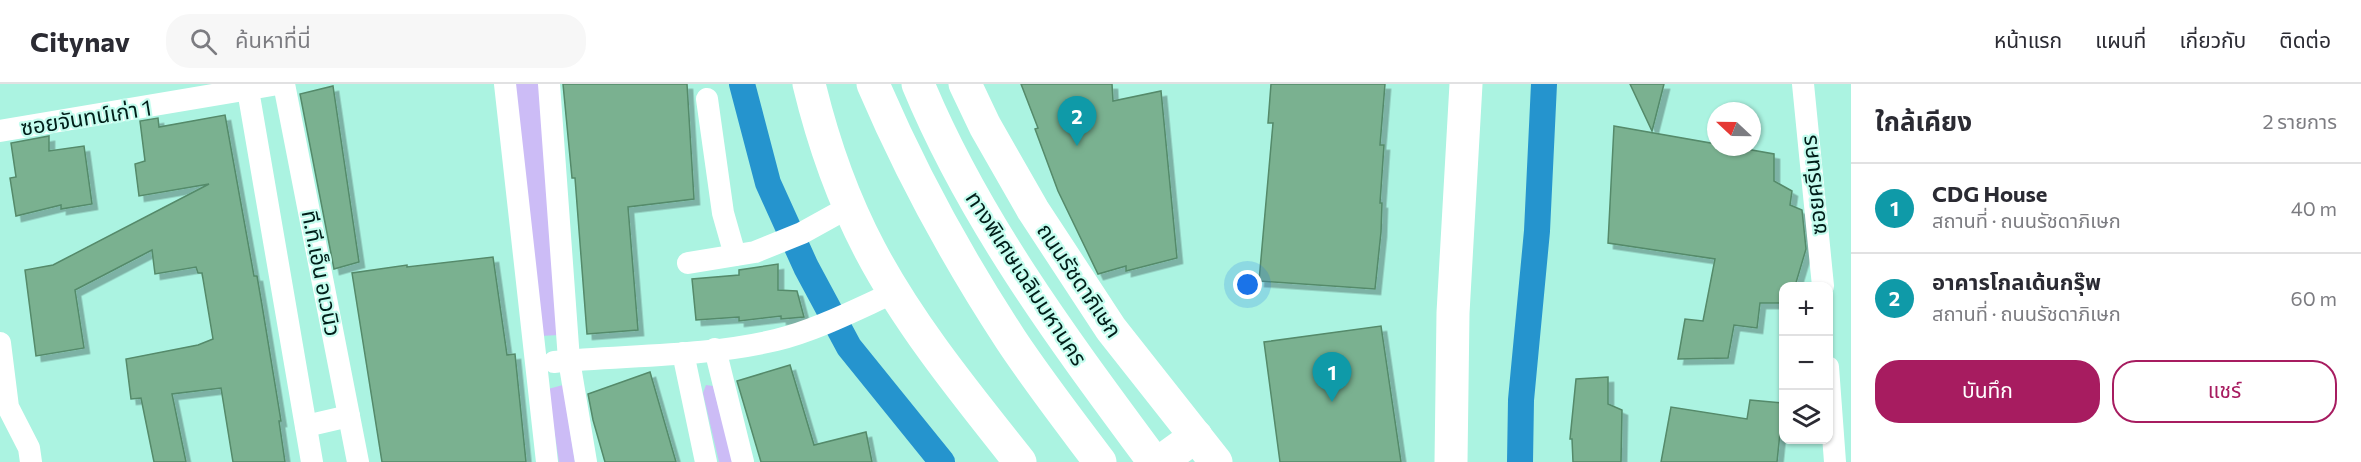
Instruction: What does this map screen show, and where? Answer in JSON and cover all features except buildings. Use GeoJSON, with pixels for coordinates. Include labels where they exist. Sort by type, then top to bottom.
{"type":"FeatureCollection","features":[{"type":"Feature","properties":{"kind":"main road"},"geometry":{"type":"LineString","coordinates":[[809,84],[833,169],[871,252],[933,348],[1020,462]]}},
{"type":"Feature","properties":{"kind":"main road","name":"ทางพิเศษเฉลิมมหานคร"},"geometry":{"type":"LineString","coordinates":[[873,84],[901,148],[955,249],[1012,341],[1100,462]]}},
{"type":"Feature","properties":{"kind":"main road","name":"ทางพิเศษเฉลิมมหานคร"},"geometry":{"type":"LineString","coordinates":[[918,84],[935,126],[983,215],[1066,343],[1154,462]]}},
{"type":"Feature","properties":{"kind":"main road","name":"ถนนรัชดาภิเษก"},"geometry":{"type":"LineString","coordinates":[[966,84],[986,126],[1033,210],[1111,329],[1216,462]]}},
{"type":"Feature","properties":{"kind":"main road"},"geometry":{"type":"LineString","coordinates":[[1451,462],[1453,313],[1466,84]]}},
{"type":"Feature","properties":{"kind":"main road"},"geometry":{"type":"LineString","coordinates":[[1160,462],[1196,436]]}},
{"type":"Feature","properties":{"kind":"street"},"geometry":{"type":"LineString","coordinates":[[506,84],[547,462]]}},
{"type":"Feature","properties":{"kind":"street"},"geometry":{"type":"LineString","coordinates":[[549,84],[569,360],[586,462]]}},
{"type":"Feature","properties":{"kind":"street","name":"ซอยศรีนคร"},"geometry":{"type":"LineString","coordinates":[[1803,84],[1823,282]]}},
{"type":"Feature","properties":{"kind":"street","name":"ซอยจันทน์เก่า 1"},"geometry":{"type":"LineString","coordinates":[[0,132],[268,86]]}},
{"type":"Feature","properties":{"kind":"street","name":"ที.ที.เอ็น อเวนิว"},"geometry":{"type":"LineString","coordinates":[[268,86],[350,416],[358,462]]}},
{"type":"Feature","properties":{"kind":"street","name":"ที.ที.เอ็น อเวนิว"},"geometry":{"type":"LineString","coordinates":[[268,86],[312,462]]}},
{"type":"Feature","properties":{"kind":"street"},"geometry":{"type":"LineString","coordinates":[[707,99],[723,213],[745,254]]}},
{"type":"Feature","properties":{"kind":"street"},"geometry":{"type":"LineString","coordinates":[[688,263],[745,254],[802,233],[849,207]]}},
{"type":"Feature","properties":{"kind":"street"},"geometry":{"type":"LineString","coordinates":[[537,363],[683,353],[777,340],[824,323],[895,292]]}},
{"type":"Feature","properties":{"kind":"street"},"geometry":{"type":"LineString","coordinates":[[0,343],[8,407],[29,448],[31,462]]}},
{"type":"Feature","properties":{"kind":"street"},"geometry":{"type":"LineString","coordinates":[[715,349],[743,462]]}},
{"type":"Feature","properties":{"kind":"street"},"geometry":{"type":"LineString","coordinates":[[683,353],[706,462]]}},
{"type":"Feature","properties":{"kind":"street"},"geometry":{"type":"LineString","coordinates":[[690,387],[694,374],[702,369],[721,374]]}},
{"type":"Feature","properties":{"kind":"street"},"geometry":{"type":"LineString","coordinates":[[1831,390],[1840,456]]}},
{"type":"Feature","properties":{"kind":"street"},"geometry":{"type":"LineString","coordinates":[[306,426],[350,416]]}},
{"type":"Feature","properties":{"kind":"shaded area"},"geometry":{"type":"Polygon","coordinates":[[[513,84],[540,84],[559,335],[540,336],[513,84]]]}},
{"type":"Feature","properties":{"kind":"shaded area"},"geometry":{"type":"Polygon","coordinates":[[[563,385],[575,462],[559,462],[548,389],[563,385]]]}},
{"type":"Feature","properties":{"kind":"shaded area"},"geometry":{"type":"Polygon","coordinates":[[[706,385],[713,386],[733,462],[719,462],[703,393],[706,385]]]}},
{"type":"Feature","properties":{"kind":"waterway"},"geometry":{"type":"LineString","coordinates":[[742,84],[768,183],[806,267],[849,347],[942,462]]}},
{"type":"Feature","properties":{"kind":"waterway"},"geometry":{"type":"LineString","coordinates":[[1520,462],[1521,400],[1537,231],[1544,84]]}},
{"type":"Feature","properties":{"kind":"place","name":"อาคารโกลเด้นกรุ๊พ"},"geometry":{"type":"Point","coordinates":[1077,146]}},
{"type":"Feature","properties":{"kind":"place","name":"CDG House"},"geometry":{"type":"Point","coordinates":[1332,402]}}]}
